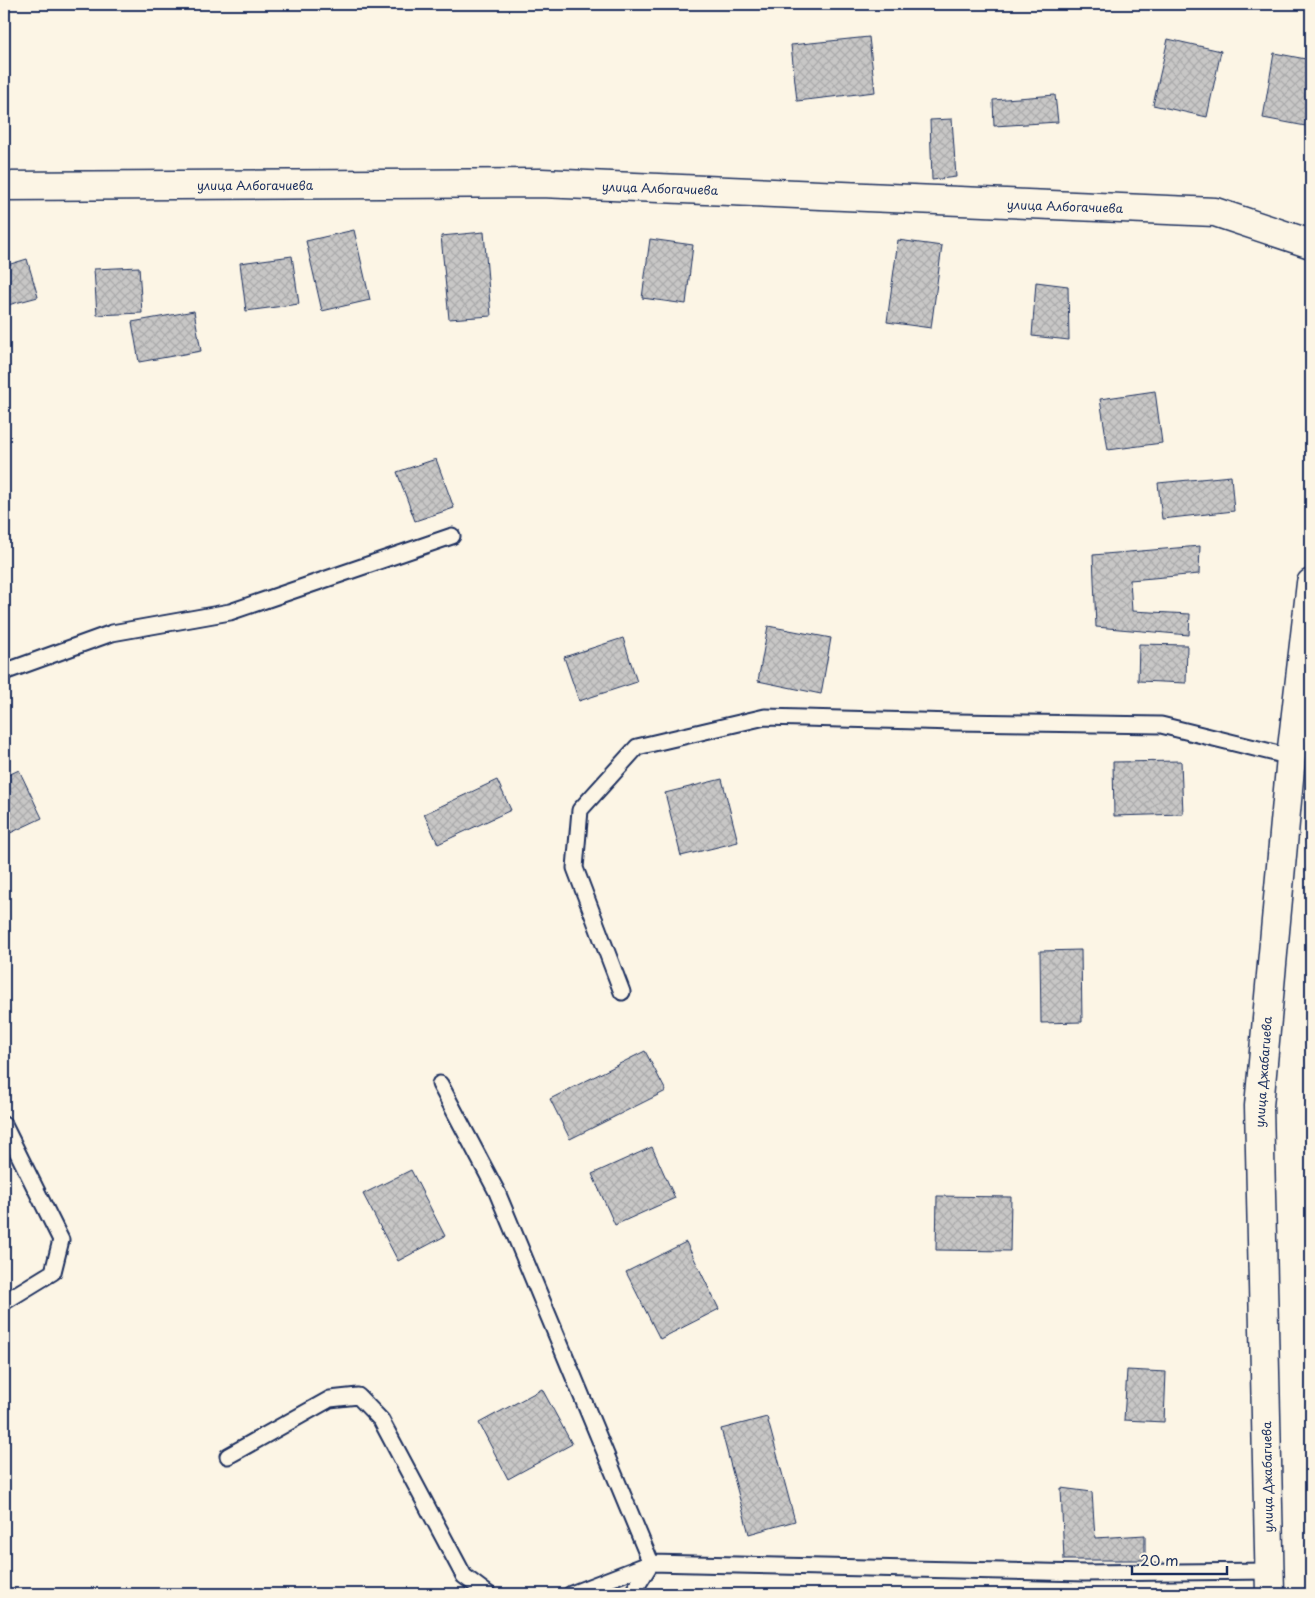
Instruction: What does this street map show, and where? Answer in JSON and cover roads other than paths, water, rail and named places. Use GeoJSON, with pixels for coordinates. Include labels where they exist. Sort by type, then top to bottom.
{"type":"FeatureCollection","features":[{"type":"Feature","properties":{"kind":"street","name":"улица Албогачиева"},"geometry":{"type":"LineString","coordinates":[[4,186],[541,183],[1215,212],[1311,244]]}},
{"type":"Feature","properties":{"kind":"street","name":"улица Джабагиева"},"geometry":{"type":"LineString","coordinates":[[1270,1583],[1258,1106],[1291,757],[1311,583]]}},
{"type":"Feature","properties":{"kind":"lane"},"geometry":{"type":"LineString","coordinates":[[4,672],[112,633],[230,612],[452,536]]}},
{"type":"Feature","properties":{"kind":"lane"},"geometry":{"type":"LineString","coordinates":[[622,992],[575,868],[580,810],[637,747],[765,717],[1161,725],[1291,757]]}},
{"type":"Feature","properties":{"kind":"lane"},"geometry":{"type":"LineString","coordinates":[[440,1084],[497,1192],[651,1563]]}},
{"type":"Feature","properties":{"kind":"lane"},"geometry":{"type":"LineString","coordinates":[[4,1125],[61,1240],[53,1272],[4,1302]]}},
{"type":"Feature","properties":{"kind":"lane"},"geometry":{"type":"LineString","coordinates":[[228,1456],[330,1399],[358,1396],[381,1420],[464,1576],[488,1594]]}},
{"type":"Feature","properties":{"kind":"lane"},"geometry":{"type":"LineString","coordinates":[[570,1594],[651,1563],[1084,1572],[1270,1583]]}},
{"type":"Feature","properties":{"kind":"lane"},"geometry":{"type":"LineString","coordinates":[[632,1594],[651,1563]]}}]}
